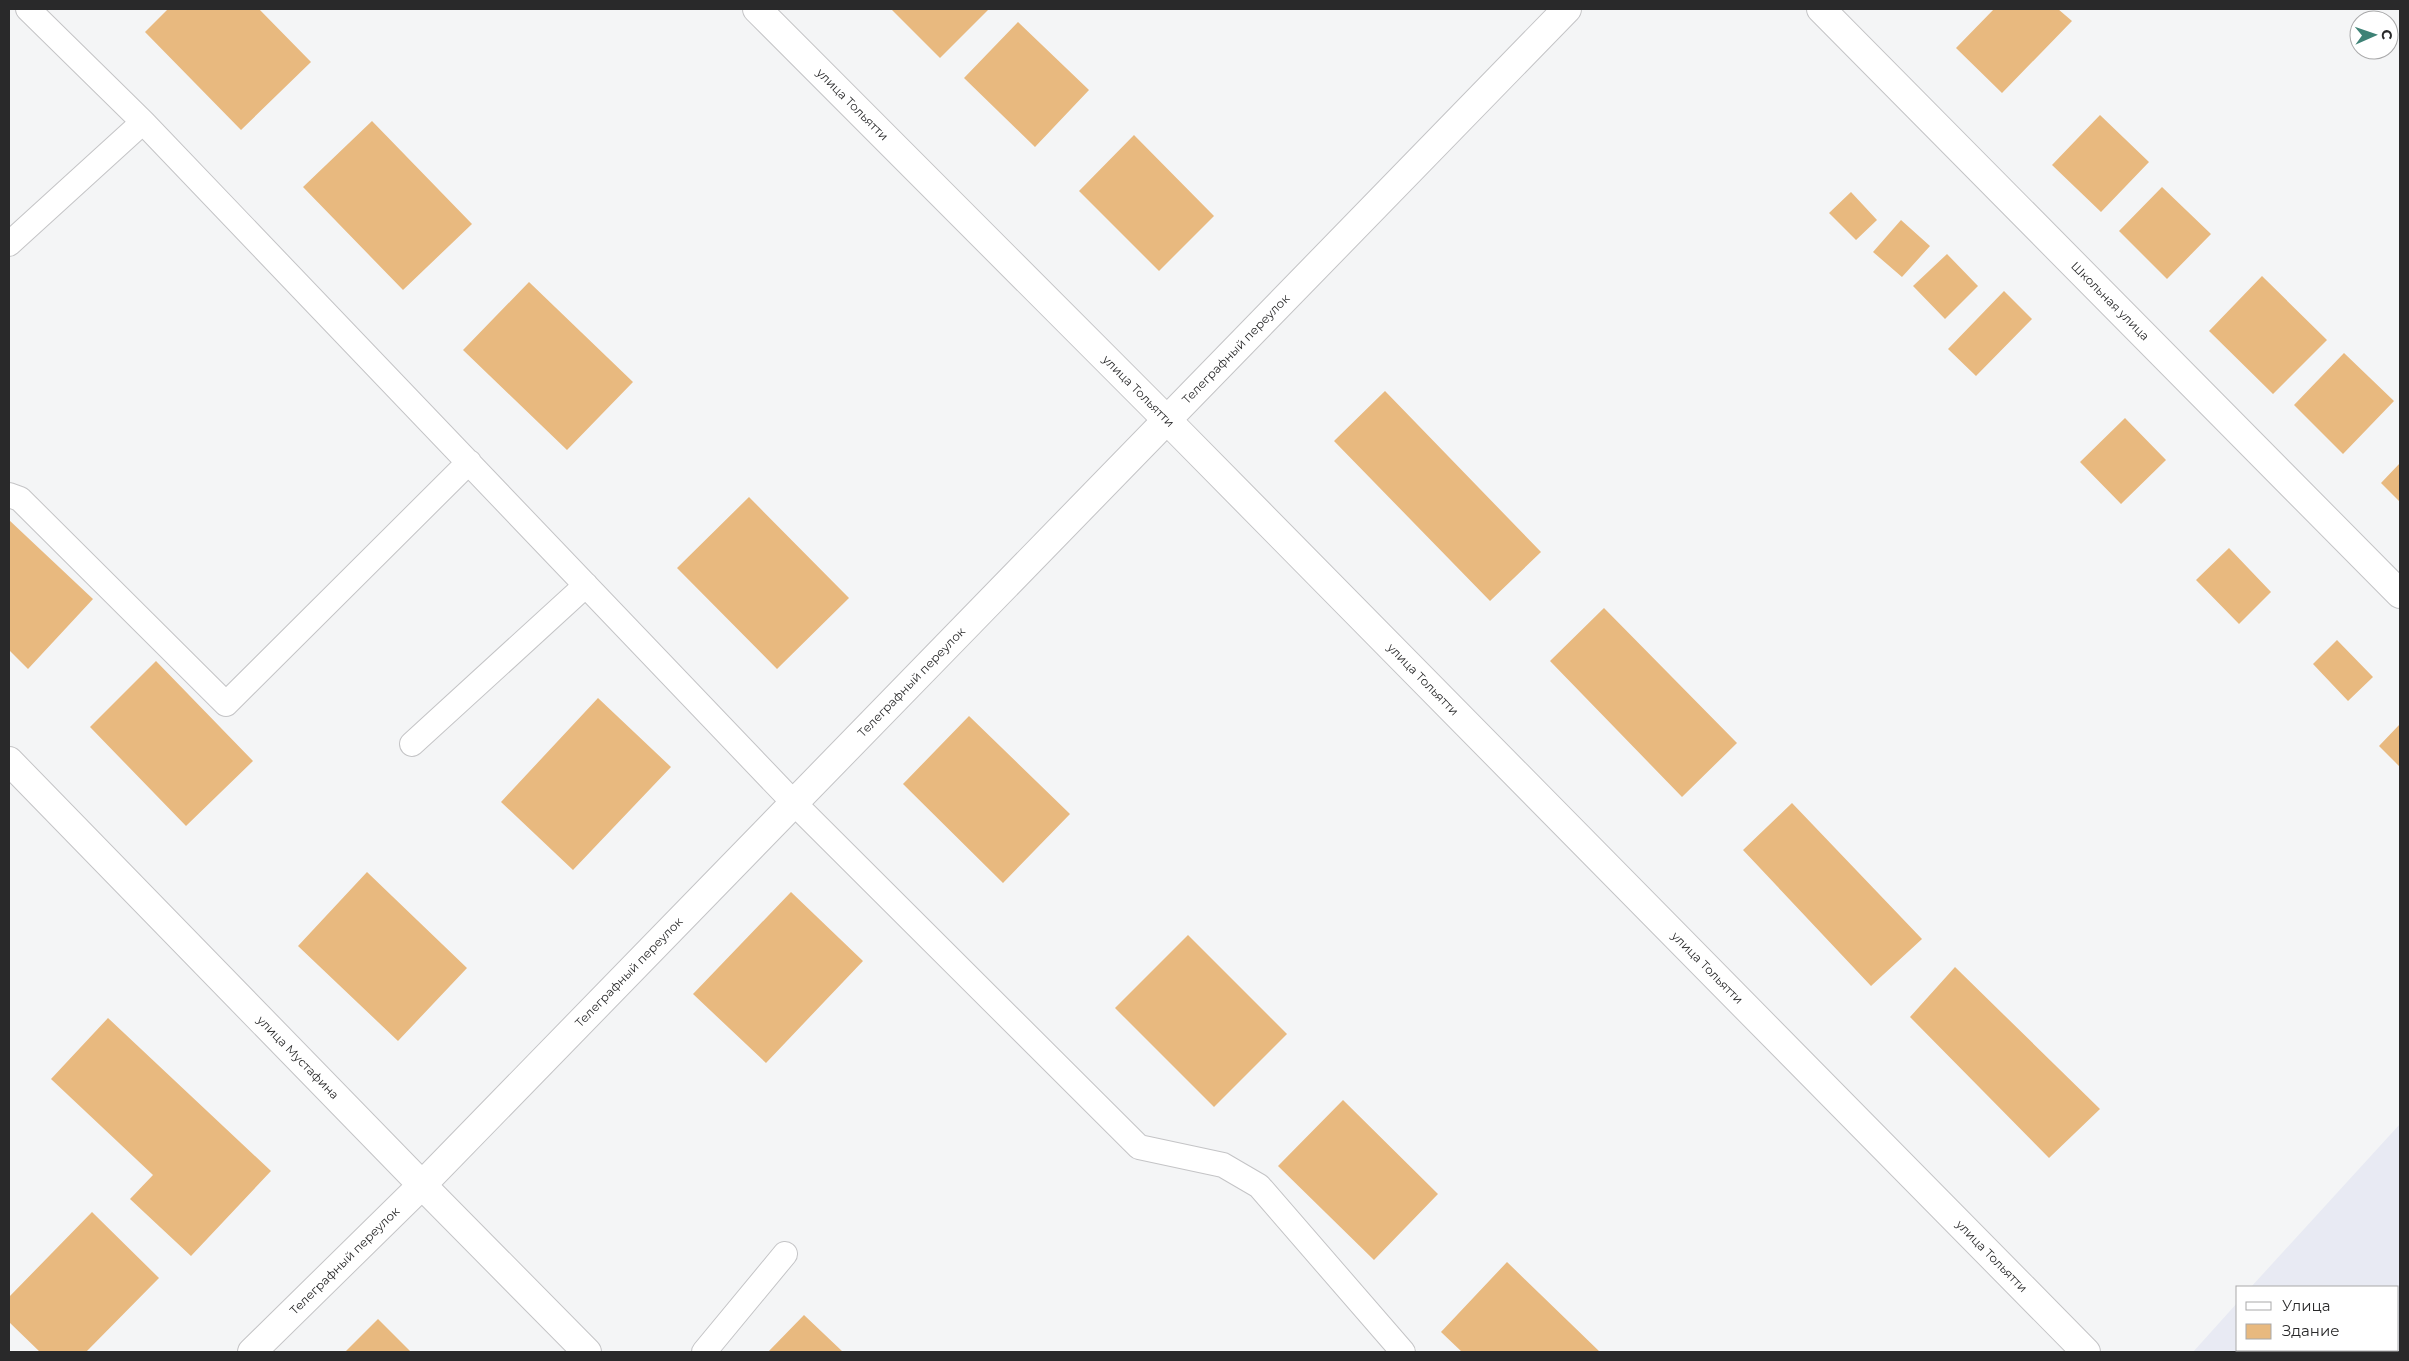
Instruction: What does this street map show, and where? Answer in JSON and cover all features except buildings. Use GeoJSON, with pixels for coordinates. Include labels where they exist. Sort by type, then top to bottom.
{"type":"FeatureCollection","features":[{"type":"Feature","properties":{"kind":"street","name":"улица Тольятти"},"geometry":{"type":"LineString","coordinates":[[757,9],[1167,420],[2086,1352]]}},
{"type":"Feature","properties":{"kind":"street","name":"Телеграфный переулок"},"geometry":{"type":"LineString","coordinates":[[252,1352],[422,1185],[1567,9]]}},
{"type":"Feature","properties":{"kind":"street","name":"Школьная улица"},"geometry":{"type":"LineString","coordinates":[[1821,9],[2400,594]]}},
{"type":"Feature","properties":{"kind":"street","name":"улица Мустафина"},"geometry":{"type":"LineString","coordinates":[[9,761],[587,1352]]}},
{"type":"Feature","properties":{"kind":"lane"},"geometry":{"type":"LineString","coordinates":[[28,9],[143,122],[794,803],[1139,1147],[1223,1165],[1259,1186],[1403,1352]]}},
{"type":"Feature","properties":{"kind":"lane"},"geometry":{"type":"LineString","coordinates":[[9,244],[143,122]]}},
{"type":"Feature","properties":{"kind":"lane"},"geometry":{"type":"LineString","coordinates":[[9,495],[20,498],[226,704],[469,462]]}},
{"type":"Feature","properties":{"kind":"lane"},"geometry":{"type":"LineString","coordinates":[[412,744],[586,585]]}},
{"type":"Feature","properties":{"kind":"lane"},"geometry":{"type":"LineString","coordinates":[[704,1352],[785,1254]]}},
{"type":"Feature","properties":{"kind":"shaded area"},"geometry":{"type":"Polygon","coordinates":[[[2400,1124],[2400,1352],[2193,1352],[2236,1304],[2236,1351],[2399,1351],[2399,1286],[2252,1286],[2400,1124]]]}}]}
